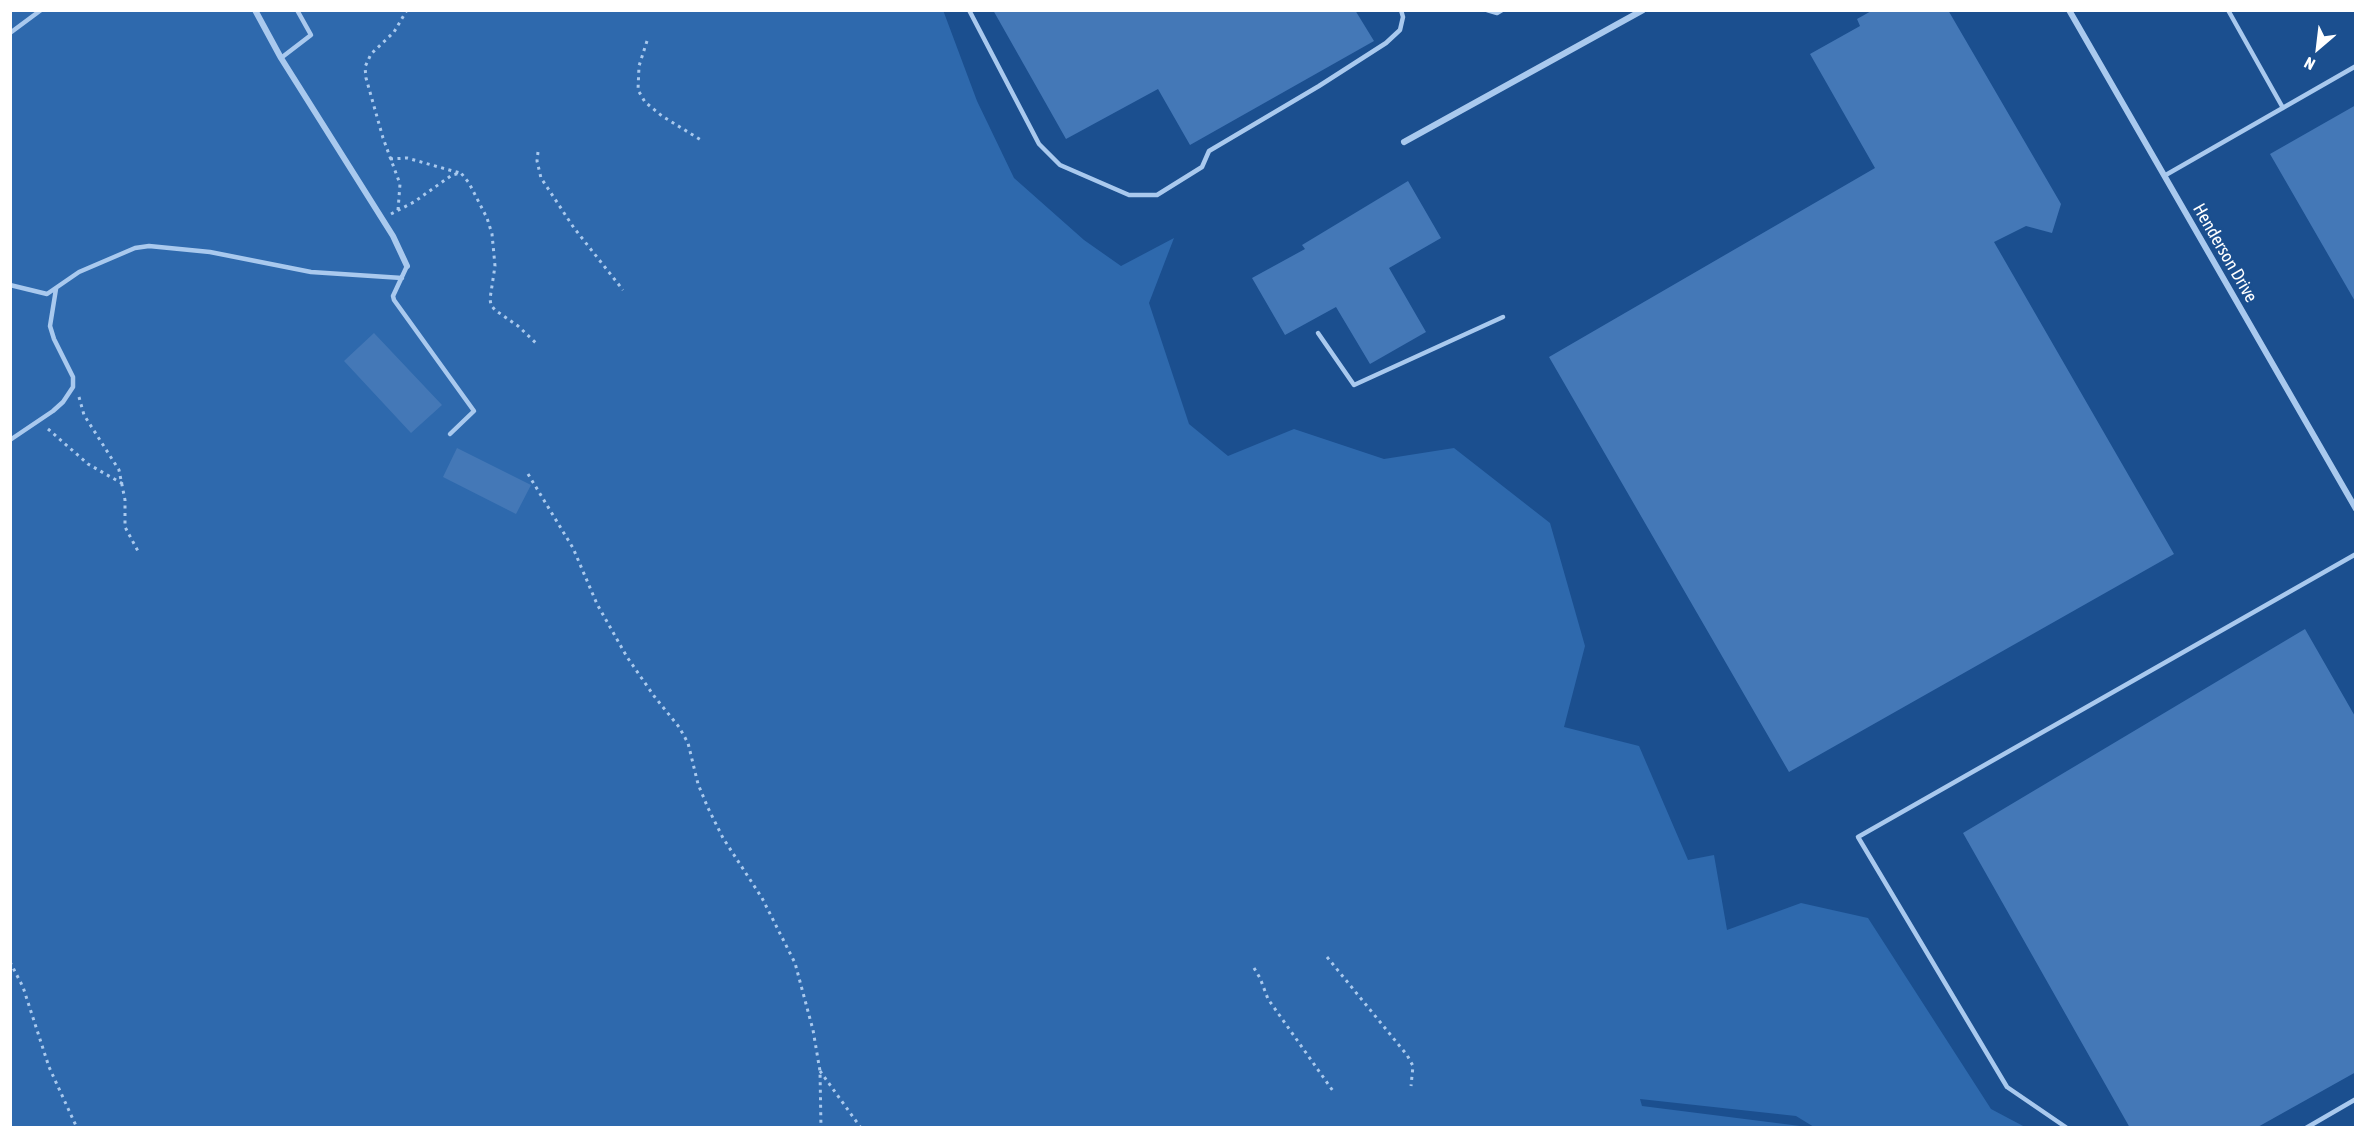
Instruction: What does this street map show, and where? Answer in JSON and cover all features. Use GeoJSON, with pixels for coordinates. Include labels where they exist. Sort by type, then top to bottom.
{"type":"FeatureCollection","features":[{"type":"Feature","properties":{"kind":"street"},"geometry":{"type":"LineString","coordinates":[[255,10],[281,58],[382,219],[407,266]]}},
{"type":"Feature","properties":{"kind":"street"},"geometry":{"type":"LineString","coordinates":[[1404,142],[1643,10]]}},
{"type":"Feature","properties":{"kind":"street","name":"Henderson Drive"},"geometry":{"type":"LineString","coordinates":[[2069,10],[2355,509]]}},
{"type":"Feature","properties":{"kind":"lane"},"geometry":{"type":"LineString","coordinates":[[10,33],[41,10]]}},
{"type":"Feature","properties":{"kind":"lane"},"geometry":{"type":"LineString","coordinates":[[281,58],[311,35],[297,10]]}},
{"type":"Feature","properties":{"kind":"lane"},"geometry":{"type":"LineString","coordinates":[[969,10],[1039,144],[1059,165],[1129,195],[1157,195],[1202,167],[1209,151],[1319,86],[1386,43],[1400,30],[1403,17],[1401,10]]}},
{"type":"Feature","properties":{"kind":"lane"},"geometry":{"type":"LineString","coordinates":[[1487,10],[1497,13],[1502,10]]}},
{"type":"Feature","properties":{"kind":"lane"},"geometry":{"type":"LineString","coordinates":[[2228,10],[2283,108]]}},
{"type":"Feature","properties":{"kind":"lane"},"geometry":{"type":"LineString","coordinates":[[2164,176],[2355,66]]}},
{"type":"Feature","properties":{"kind":"lane"},"geometry":{"type":"LineString","coordinates":[[10,285],[46,294],[79,272],[135,248],[149,246],[210,252],[311,272],[402,278]]}},
{"type":"Feature","properties":{"kind":"lane"},"geometry":{"type":"LineString","coordinates":[[407,266],[393,296],[394,300],[474,411],[450,434]]}},
{"type":"Feature","properties":{"kind":"lane"},"geometry":{"type":"LineString","coordinates":[[10,440],[53,411],[63,402],[73,387],[73,377],[50,326],[56,289]]}},
{"type":"Feature","properties":{"kind":"lane"},"geometry":{"type":"LineString","coordinates":[[1318,333],[1354,385],[1503,317]]}},
{"type":"Feature","properties":{"kind":"lane"},"geometry":{"type":"LineString","coordinates":[[2067,1128],[2007,1087],[1858,837],[2355,554]]}},
{"type":"Feature","properties":{"kind":"lane"},"geometry":{"type":"LineString","coordinates":[[2306,1128],[2355,1099]]}},
{"type":"Feature","properties":{"kind":"path"},"geometry":{"type":"LineString","coordinates":[[398,210],[400,184],[390,159],[366,78],[365,67],[371,54],[394,32],[407,10]]}},
{"type":"Feature","properties":{"kind":"path"},"geometry":{"type":"LineString","coordinates":[[647,41],[639,66],[638,90],[645,102],[662,116],[701,140]]}},
{"type":"Feature","properties":{"kind":"path"},"geometry":{"type":"LineString","coordinates":[[538,152],[537,161],[541,178],[574,228],[623,291]]}},
{"type":"Feature","properties":{"kind":"path"},"geometry":{"type":"LineString","coordinates":[[390,159],[407,158],[461,173],[469,183],[488,218],[492,234],[495,266],[491,305],[537,344]]}},
{"type":"Feature","properties":{"kind":"path"},"geometry":{"type":"LineString","coordinates":[[382,219],[414,202],[452,175],[461,173]]}},
{"type":"Feature","properties":{"kind":"path"},"geometry":{"type":"LineString","coordinates":[[75,388],[84,416],[119,470],[123,484],[125,527],[139,553]]}},
{"type":"Feature","properties":{"kind":"path"},"geometry":{"type":"LineString","coordinates":[[39,435],[49,428],[88,464],[123,484]]}},
{"type":"Feature","properties":{"kind":"path"},"geometry":{"type":"LineString","coordinates":[[528,474],[573,548],[597,604],[627,657],[654,696],[680,727],[688,742],[698,784],[708,808],[723,838],[767,908],[795,963],[808,1009],[820,1071],[821,1128]]}},
{"type":"Feature","properties":{"kind":"path"},"geometry":{"type":"LineString","coordinates":[[1327,957],[1407,1055],[1413,1066],[1411,1086]]}},
{"type":"Feature","properties":{"kind":"path"},"geometry":{"type":"LineString","coordinates":[[10,962],[23,987],[49,1067],[78,1128]]}},
{"type":"Feature","properties":{"kind":"path"},"geometry":{"type":"LineString","coordinates":[[1254,968],[1268,999],[1333,1090]]}},
{"type":"Feature","properties":{"kind":"path"},"geometry":{"type":"LineString","coordinates":[[820,1071],[861,1128]]}},
{"type":"Feature","properties":{"kind":"shaded area"},"geometry":{"type":"Polygon","coordinates":[[[943,10],[977,101],[1014,178],[1084,240],[1121,266],[1174,238],[1149,303],[1189,424],[1228,456],[1294,429],[1384,459],[1454,448],[1550,523],[1585,646],[1564,727],[1639,746],[1688,860],[1714,855],[1727,930],[1801,903],[1868,918],[1991,1109],[2025,1127],[1814,1127],[1796,1116],[1640,1099],[1642,1106],[1808,1127],[11,1127],[11,11],[943,10]]]}},
{"type":"Feature","properties":{"kind":"building"},"geometry":{"type":"Polygon","coordinates":[[[993,10],[1355,10],[1374,41],[1190,145],[1158,89],[1066,139],[993,10]]]}},
{"type":"Feature","properties":{"kind":"building"},"geometry":{"type":"Polygon","coordinates":[[[1873,10],[1948,10],[2061,204],[2052,233],[2026,226],[1994,242],[2174,554],[1789,772],[1549,357],[1875,168],[1810,54],[1860,26],[1857,19],[1873,10]]]}},
{"type":"Feature","properties":{"kind":"building"},"geometry":{"type":"Polygon","coordinates":[[[2356,105],[2356,303],[2270,154],[2356,105]]]}},
{"type":"Feature","properties":{"kind":"building"},"geometry":{"type":"Polygon","coordinates":[[[1408,181],[1441,238],[1389,268],[1426,332],[1370,364],[1336,307],[1285,335],[1252,278],[1305,249],[1302,245],[1408,181]]]}},
{"type":"Feature","properties":{"kind":"building"},"geometry":{"type":"Polygon","coordinates":[[[374,333],[442,405],[411,433],[344,361],[374,333]]]}},
{"type":"Feature","properties":{"kind":"building"},"geometry":{"type":"Polygon","coordinates":[[[457,448],[531,485],[516,514],[443,477],[457,448]]]}},
{"type":"Feature","properties":{"kind":"building"},"geometry":{"type":"Polygon","coordinates":[[[2305,629],[2356,718],[2356,1072],[2256,1128],[2130,1128],[1963,833],[2305,629]]]}}]}
